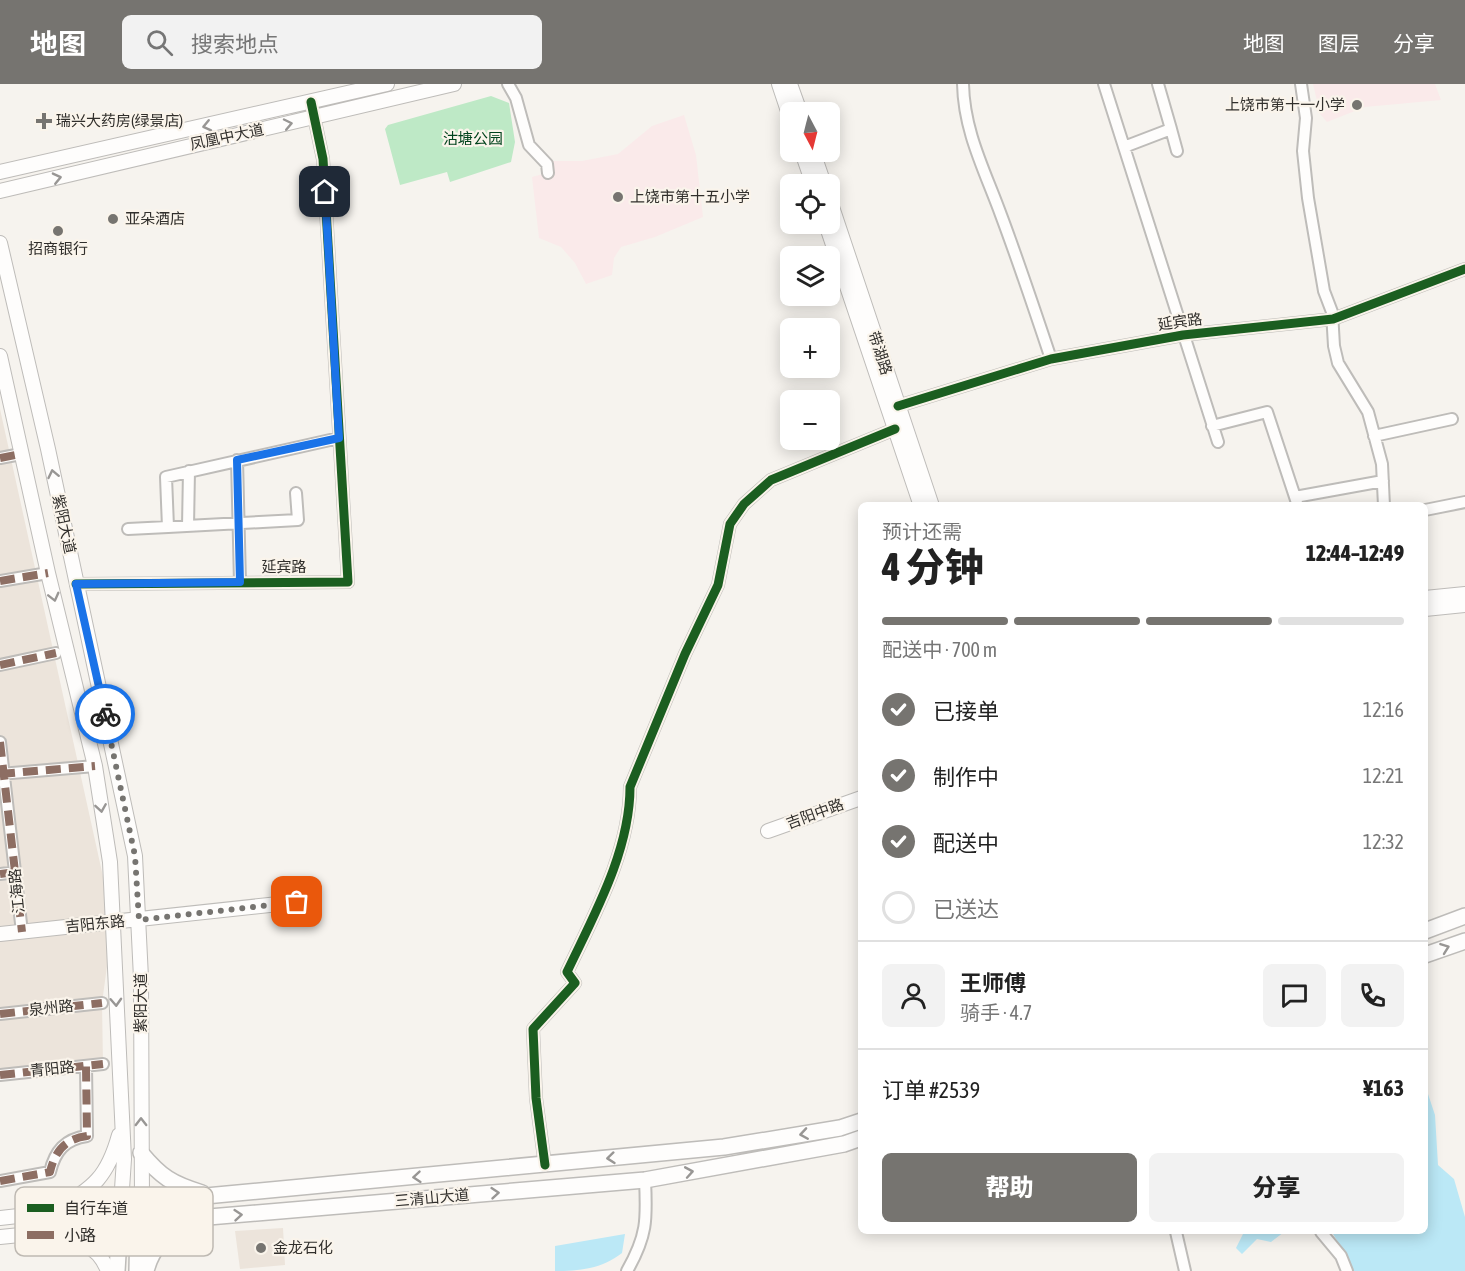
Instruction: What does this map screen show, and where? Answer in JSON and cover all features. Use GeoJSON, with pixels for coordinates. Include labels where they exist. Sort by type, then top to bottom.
{"type":"FeatureCollection","features":[{"type":"Feature","properties":{"kind":"highway"},"geometry":{"type":"LineString","coordinates":[[1428,930],[1465,916]]}},
{"type":"Feature","properties":{"kind":"highway"},"geometry":{"type":"LineString","coordinates":[[1428,954],[1465,940]]}},
{"type":"Feature","properties":{"kind":"highway","name":"三清山大道"},"geometry":{"type":"LineString","coordinates":[[213,1194],[724,1147],[840,1128],[858,1122]]}},
{"type":"Feature","properties":{"kind":"highway","name":"三清山大道"},"geometry":{"type":"LineString","coordinates":[[213,1217],[645,1180],[844,1144],[858,1139]]}},
{"type":"Feature","properties":{"kind":"highway"},"geometry":{"type":"LineString","coordinates":[[141,1156],[158,1173],[173,1184],[182,1187]]}},
{"type":"Feature","properties":{"kind":"highway"},"geometry":{"type":"LineString","coordinates":[[117,1256],[117,1271]]}},
{"type":"Feature","properties":{"kind":"highway"},"geometry":{"type":"LineString","coordinates":[[137,1256],[137,1271]]}},
{"type":"Feature","properties":{"kind":"highway"},"geometry":{"type":"LineString","coordinates":[[146,1271],[153,1256]]}},
{"type":"Feature","properties":{"kind":"main road","name":"凤凰中大道"},"geometry":{"type":"LineString","coordinates":[[0,172],[387,84]]}},
{"type":"Feature","properties":{"kind":"main road","name":"凤凰中大道"},"geometry":{"type":"LineString","coordinates":[[0,191],[208,141],[315,119],[454,84]]}},
{"type":"Feature","properties":{"kind":"main road"},"geometry":{"type":"LineString","coordinates":[[779,84],[785,102]]}},
{"type":"Feature","properties":{"kind":"main road"},"geometry":{"type":"LineString","coordinates":[[790,84],[796,102]]}},
{"type":"Feature","properties":{"kind":"main road","name":"带湖路"},"geometry":{"type":"LineString","coordinates":[[840,231],[931,502]]}},
{"type":"Feature","properties":{"kind":"main road","name":"带湖路"},"geometry":{"type":"LineString","coordinates":[[829,234],[920,502]]}},
{"type":"Feature","properties":{"kind":"main road","name":"紫阳大道"},"geometry":{"type":"LineString","coordinates":[[0,243],[6,285],[76,584],[127,810],[135,856],[139,920],[142,1187]]}},
{"type":"Feature","properties":{"kind":"main road","name":"紫阳大道"},"geometry":{"type":"LineString","coordinates":[[0,356],[48,573],[95,766],[110,862],[124,1159],[122,1187]]}},
{"type":"Feature","properties":{"kind":"main road"},"geometry":{"type":"LineString","coordinates":[[1428,598],[1465,594]]}},
{"type":"Feature","properties":{"kind":"main road"},"geometry":{"type":"LineString","coordinates":[[1428,609],[1465,604]]}},
{"type":"Feature","properties":{"kind":"main road","name":"吉阳中路"},"geometry":{"type":"LineString","coordinates":[[768,831],[858,799]]}},
{"type":"Feature","properties":{"kind":"main road","name":"吉阳东路"},"geometry":{"type":"LineString","coordinates":[[0,934],[297,902]]}},
{"type":"Feature","properties":{"kind":"main road"},"geometry":{"type":"LineString","coordinates":[[92,1187],[107,1170],[122,1124]]}},
{"type":"Feature","properties":{"kind":"main road"},"geometry":{"type":"LineString","coordinates":[[124,1159],[133,1162],[141,1156]]}},
{"type":"Feature","properties":{"kind":"main road","name":"三清山大道"},"geometry":{"type":"LineString","coordinates":[[0,1218],[15,1216]]}},
{"type":"Feature","properties":{"kind":"main road","name":"三清山大道"},"geometry":{"type":"LineString","coordinates":[[0,1237],[15,1235]]}},
{"type":"Feature","properties":{"kind":"main road"},"geometry":{"type":"LineString","coordinates":[[0,1244],[15,1243]]}},
{"type":"Feature","properties":{"kind":"main road"},"geometry":{"type":"LineString","coordinates":[[99,1256],[108,1271]]}},
{"type":"Feature","properties":{"kind":"street"},"geometry":{"type":"LineString","coordinates":[[508,84],[516,98],[529,145],[547,164],[548,173]]}},
{"type":"Feature","properties":{"kind":"street"},"geometry":{"type":"LineString","coordinates":[[963,84],[963,112],[970,134],[1022,270],[1051,359]]}},
{"type":"Feature","properties":{"kind":"street"},"geometry":{"type":"LineString","coordinates":[[1104,84],[1218,442]]}},
{"type":"Feature","properties":{"kind":"street"},"geometry":{"type":"LineString","coordinates":[[1158,84],[1177,151]]}},
{"type":"Feature","properties":{"kind":"street"},"geometry":{"type":"LineString","coordinates":[[1301,84],[1306,118],[1303,151],[1308,198],[1324,291],[1333,319],[1338,363],[1368,412],[1382,464],[1384,502]]}},
{"type":"Feature","properties":{"kind":"street"},"geometry":{"type":"LineString","coordinates":[[168,527],[166,477],[339,438],[323,159],[311,102]]}},
{"type":"Feature","properties":{"kind":"street"},"geometry":{"type":"LineString","coordinates":[[1124,147],[1171,129]]}},
{"type":"Feature","properties":{"kind":"street","name":"延宾路"},"geometry":{"type":"LineString","coordinates":[[898,406],[1051,359],[1183,335],[1333,319],[1465,269]]}},
{"type":"Feature","properties":{"kind":"street"},"geometry":{"type":"LineString","coordinates":[[1212,426],[1267,412],[1296,501],[1383,481]]}},
{"type":"Feature","properties":{"kind":"street"},"geometry":{"type":"LineString","coordinates":[[1374,436],[1452,419]]}},
{"type":"Feature","properties":{"kind":"street"},"geometry":{"type":"LineString","coordinates":[[544,1165],[536,1098],[533,1029],[575,983],[567,972],[609,878],[630,807],[630,787],[685,654],[718,585],[730,524],[744,504],[771,480],[896,429]]}},
{"type":"Feature","properties":{"kind":"street","name":"延宾路"},"geometry":{"type":"LineString","coordinates":[[76,584],[348,582],[339,438]]}},
{"type":"Feature","properties":{"kind":"street"},"geometry":{"type":"LineString","coordinates":[[0,458],[21,454]]}},
{"type":"Feature","properties":{"kind":"street"},"geometry":{"type":"LineString","coordinates":[[237,460],[240,582]]}},
{"type":"Feature","properties":{"kind":"street"},"geometry":{"type":"LineString","coordinates":[[188,526],[189,471]]}},
{"type":"Feature","properties":{"kind":"street"},"geometry":{"type":"LineString","coordinates":[[128,529],[298,520],[296,494]]}},
{"type":"Feature","properties":{"kind":"street"},"geometry":{"type":"LineString","coordinates":[[1428,509],[1465,502]]}},
{"type":"Feature","properties":{"kind":"street"},"geometry":{"type":"LineString","coordinates":[[0,581],[48,573]]}},
{"type":"Feature","properties":{"kind":"street"},"geometry":{"type":"LineString","coordinates":[[0,664],[56,653]]}},
{"type":"Feature","properties":{"kind":"street","name":"江海路"},"geometry":{"type":"LineString","coordinates":[[0,742],[6,829],[15,872],[22,932]]}},
{"type":"Feature","properties":{"kind":"street"},"geometry":{"type":"LineString","coordinates":[[3,774],[95,766]]}},
{"type":"Feature","properties":{"kind":"street"},"geometry":{"type":"LineString","coordinates":[[0,874],[15,872]]}},
{"type":"Feature","properties":{"kind":"street","name":"泉州路"},"geometry":{"type":"LineString","coordinates":[[0,1014],[102,1003]]}},
{"type":"Feature","properties":{"kind":"street","name":"青阳路"},"geometry":{"type":"LineString","coordinates":[[0,1075],[103,1064]]}},
{"type":"Feature","properties":{"kind":"street"},"geometry":{"type":"LineString","coordinates":[[0,1181],[50,1172],[60,1148],[72,1138],[87,1136],[86,1066]]}},
{"type":"Feature","properties":{"kind":"street"},"geometry":{"type":"LineString","coordinates":[[627,1271],[637,1253],[647,1224],[645,1180]]}},
{"type":"Feature","properties":{"kind":"street"},"geometry":{"type":"LineString","coordinates":[[1176,1234],[1185,1271]]}},
{"type":"Feature","properties":{"kind":"street"},"geometry":{"type":"LineString","coordinates":[[1323,1234],[1341,1256],[1347,1271]]}},
{"type":"Feature","properties":{"kind":"shaded area","name":"上饶市第十一小学"},"geometry":{"type":"Polygon","coordinates":[[[1313,84],[1435,84],[1441,100],[1365,107],[1327,122],[1320,114],[1313,84]]]}},
{"type":"Feature","properties":{"kind":"shaded area","name":"上饶市第十五小学"},"geometry":{"type":"Polygon","coordinates":[[[684,115],[696,155],[703,217],[655,237],[621,247],[614,258],[612,275],[586,284],[575,263],[561,247],[539,238],[532,177],[554,171],[549,161],[582,161],[618,154],[652,126],[684,115]]]}},
{"type":"Feature","properties":{"kind":"shaded area"},"geometry":{"type":"Polygon","coordinates":[[[0,409],[113,922],[102,1003],[103,1064],[0,1075],[0,409]]]}},
{"type":"Feature","properties":{"kind":"shaded area"},"geometry":{"type":"Polygon","coordinates":[[[283,1228],[285,1265],[240,1269],[235,1231],[283,1228]]]}},
{"type":"Feature","properties":{"kind":"green space","name":"沽塘公园"},"geometry":{"type":"Polygon","coordinates":[[[491,96],[509,103],[515,142],[511,162],[450,182],[447,172],[400,185],[385,129],[388,125],[491,96]]]}},
{"type":"Feature","properties":{"kind":"water"},"geometry":{"type":"Polygon","coordinates":[[[1428,1094],[1435,1115],[1438,1165],[1454,1179],[1465,1217],[1465,1271],[1354,1271],[1333,1234],[1428,1234],[1428,1094]]]}},
{"type":"Feature","properties":{"kind":"water"},"geometry":{"type":"Polygon","coordinates":[[[625,1234],[622,1253],[606,1263],[581,1270],[555,1271],[555,1246],[625,1234]]]}},
{"type":"Feature","properties":{"kind":"water"},"geometry":{"type":"Polygon","coordinates":[[[1243,1234],[1281,1234],[1271,1242],[1257,1239],[1242,1254],[1236,1248],[1243,1234]]]}},
{"type":"Feature","properties":{"kind":"marked path"},"geometry":{"type":"LineString","coordinates":[[0,458],[21,454]]}},
{"type":"Feature","properties":{"kind":"marked path"},"geometry":{"type":"LineString","coordinates":[[0,581],[48,573]]}},
{"type":"Feature","properties":{"kind":"marked path"},"geometry":{"type":"LineString","coordinates":[[0,665],[56,653]]}},
{"type":"Feature","properties":{"kind":"marked path"},"geometry":{"type":"LineString","coordinates":[[0,742],[22,932]]}},
{"type":"Feature","properties":{"kind":"marked path"},"geometry":{"type":"LineString","coordinates":[[0,774],[95,766]]}},
{"type":"Feature","properties":{"kind":"marked path"},"geometry":{"type":"LineString","coordinates":[[0,874],[16,872]]}},
{"type":"Feature","properties":{"kind":"marked path"},"geometry":{"type":"LineString","coordinates":[[0,1014],[102,1003]]}},
{"type":"Feature","properties":{"kind":"marked path"},"geometry":{"type":"LineString","coordinates":[[0,1075],[103,1064]]}},
{"type":"Feature","properties":{"kind":"marked path"},"geometry":{"type":"LineString","coordinates":[[0,1181],[50,1172],[62,1147],[73,1140],[87,1136],[86,1066]]}},
{"type":"Feature","properties":{"kind":"cycle path"},"geometry":{"type":"LineString","coordinates":[[76,584],[348,582],[323,159],[311,102]]}},
{"type":"Feature","properties":{"kind":"cycle path"},"geometry":{"type":"LineString","coordinates":[[898,406],[1051,359],[1183,335],[1333,319],[1465,269]]}},
{"type":"Feature","properties":{"kind":"cycle path"},"geometry":{"type":"LineString","coordinates":[[545,1165],[536,1098],[533,1029],[575,983],[567,972],[599,905],[617,859],[624,835],[630,787],[685,654],[718,585],[730,524],[744,504],[771,480],[895,429]]}},
{"type":"Feature","properties":{"kind":"way so far"},"geometry":{"type":"LineString","coordinates":[[105,714],[135,856],[139,920],[297,902]]}},
{"type":"Feature","properties":{"kind":"place","name":"上饶市第十一小学"},"geometry":{"type":"Point","coordinates":[1357,105]}},
{"type":"Feature","properties":{"kind":"place","name":"瑞兴大药房(绿景店)"},"geometry":{"type":"Point","coordinates":[44,121]}},
{"type":"Feature","properties":{"kind":"place","name":"上饶市第十五小学"},"geometry":{"type":"Point","coordinates":[618,197]}},
{"type":"Feature","properties":{"kind":"place","name":"亚朵酒店"},"geometry":{"type":"Point","coordinates":[113,219]}},
{"type":"Feature","properties":{"kind":"place","name":"招商银行"},"geometry":{"type":"Point","coordinates":[58,231]}},
{"type":"Feature","properties":{"kind":"place","name":"金龙石化"},"geometry":{"type":"Point","coordinates":[261,1248]}},
{"type":"Feature","properties":{"kind":"route"},"geometry":{"type":"LineString","coordinates":[[105,714],[76,584],[240,582],[237,460],[339,438],[325,192]]}}]}
